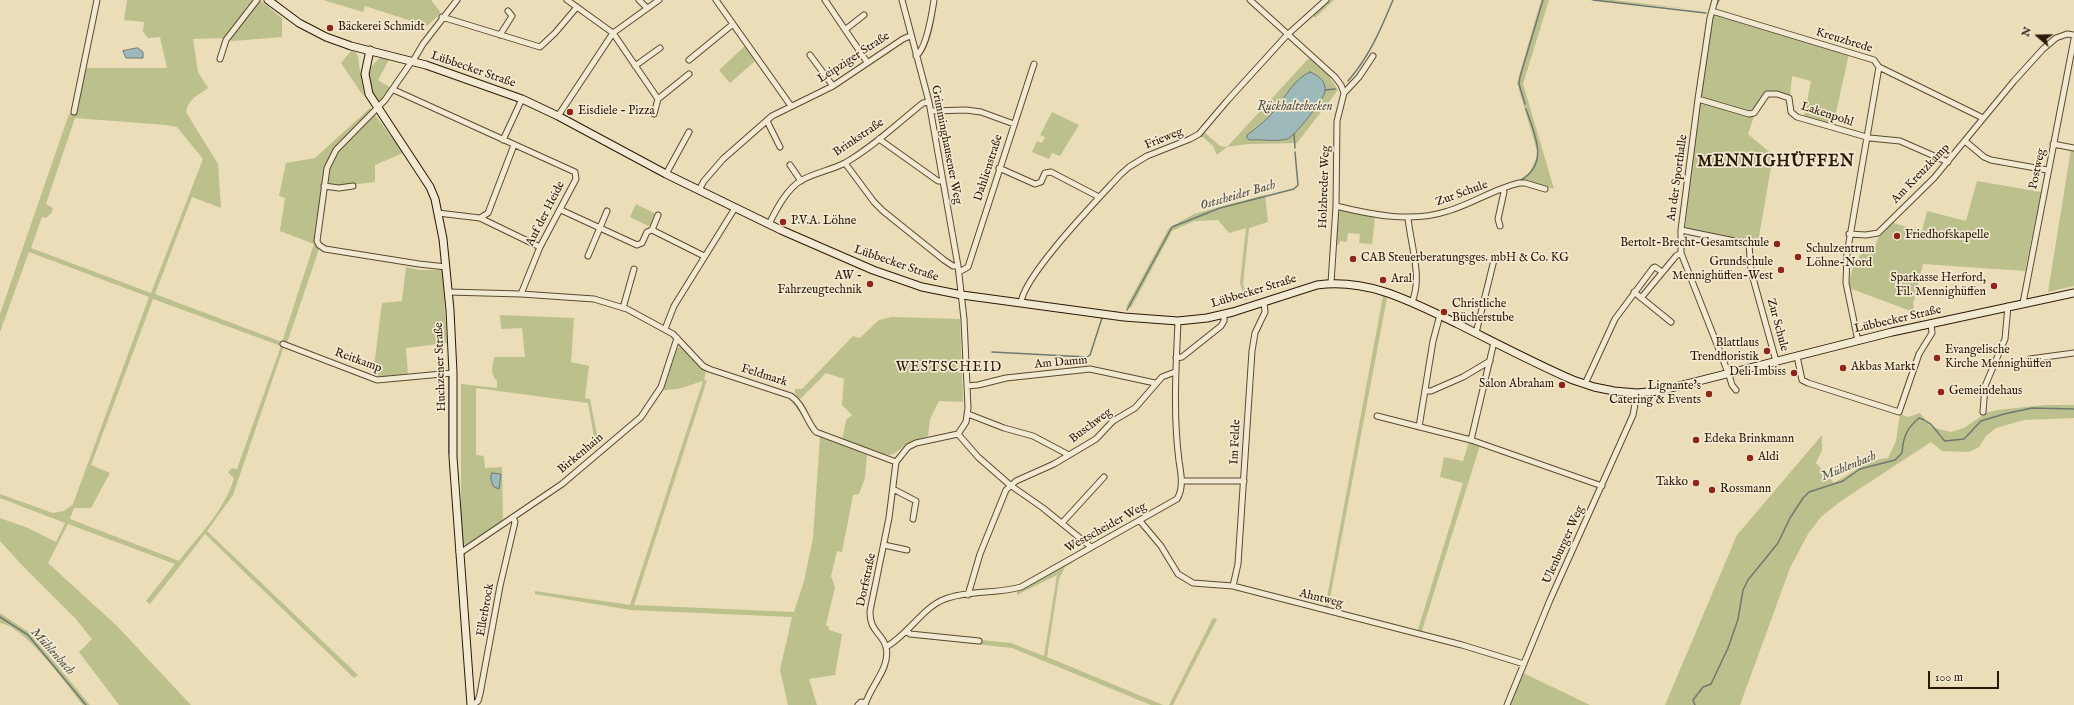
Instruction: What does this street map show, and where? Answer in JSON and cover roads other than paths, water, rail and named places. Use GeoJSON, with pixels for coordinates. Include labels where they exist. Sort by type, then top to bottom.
{"type":"FeatureCollection","features":[{"type":"Feature","properties":{"kind":"main road","name":"Lübbecker Straße"},"geometry":{"type":"LineString","coordinates":[[268,0],[285,14],[313,31],[338,42],[412,61],[460,76],[522,99],[558,116],[666,174],[735,208],[842,257],[896,279],[935,290],[962,295],[1124,317],[1178,321],[1224,314],[1303,288],[1331,283],[1371,287],[1412,302],[1440,315],[1556,373],[1585,384],[1607,390],[1637,393],[1676,388],[1858,341],[2008,306],[2074,293]]}},
{"type":"Feature","properties":{"kind":"main road","name":"Huchzener Straße"},"geometry":{"type":"LineString","coordinates":[[370,50],[365,74],[366,86],[377,108],[428,182],[435,199],[438,213],[448,292],[453,373],[453,457],[459,552],[472,705]]}},
{"type":"Feature","properties":{"kind":"street"},"geometry":{"type":"LineString","coordinates":[[74,112],[97,0]]}},
{"type":"Feature","properties":{"kind":"street"},"geometry":{"type":"LineString","coordinates":[[220,59],[226,40],[257,0]]}},
{"type":"Feature","properties":{"kind":"street"},"geometry":{"type":"LineString","coordinates":[[446,267],[326,249],[319,245],[317,237],[327,168],[336,150],[394,90],[422,44],[457,0]]}},
{"type":"Feature","properties":{"kind":"street"},"geometry":{"type":"LineString","coordinates":[[568,0],[612,33],[658,99]]}},
{"type":"Feature","properties":{"kind":"street"},"geometry":{"type":"LineString","coordinates":[[638,0],[647,8]]}},
{"type":"Feature","properties":{"kind":"street"},"geometry":{"type":"LineString","coordinates":[[558,116],[612,33],[658,0]]}},
{"type":"Feature","properties":{"kind":"street"},"geometry":{"type":"LineString","coordinates":[[716,0],[791,106]]}},
{"type":"Feature","properties":{"kind":"street"},"geometry":{"type":"LineString","coordinates":[[825,0],[867,62]]}},
{"type":"Feature","properties":{"kind":"street","name":"Grimminghausener Weg"},"geometry":{"type":"LineString","coordinates":[[902,0],[910,36],[929,102],[962,295]]}},
{"type":"Feature","properties":{"kind":"street"},"geometry":{"type":"LineString","coordinates":[[916,56],[920,53],[923,44],[934,0]]}},
{"type":"Feature","properties":{"kind":"street"},"geometry":{"type":"LineString","coordinates":[[1250,0],[1335,77],[1341,85],[1344,93]]}},
{"type":"Feature","properties":{"kind":"street","name":"Frieweg"},"geometry":{"type":"LineString","coordinates":[[1021,303],[1022,295],[1029,282],[1099,197],[1129,167],[1147,156],[1199,134],[1227,100],[1287,35],[1326,0]]}},
{"type":"Feature","properties":{"kind":"street","name":"An der Sporthalle"},"geometry":{"type":"LineString","coordinates":[[1715,0],[1710,18],[1698,99],[1681,230],[1681,253],[1729,375]]}},
{"type":"Feature","properties":{"kind":"street"},"geometry":{"type":"LineString","coordinates":[[442,17],[540,47],[551,38],[577,7]]}},
{"type":"Feature","properties":{"kind":"street"},"geometry":{"type":"LineString","coordinates":[[500,35],[512,16],[508,11]]}},
{"type":"Feature","properties":{"kind":"street","name":"Kreuzbrede"},"geometry":{"type":"LineString","coordinates":[[1712,11],[1874,60],[1879,67],[1983,118]]}},
{"type":"Feature","properties":{"kind":"street"},"geometry":{"type":"LineString","coordinates":[[846,29],[864,15]]}},
{"type":"Feature","properties":{"kind":"street"},"geometry":{"type":"LineString","coordinates":[[689,60],[733,24]]}},
{"type":"Feature","properties":{"kind":"street","name":"Am Kreuzkamp"},"geometry":{"type":"LineString","coordinates":[[1849,234],[1866,235],[1878,233],[1948,162],[2014,81],[2043,49],[2056,38],[2067,34],[2074,34]]}},
{"type":"Feature","properties":{"kind":"street","name":"Leipziger Straße"},"geometry":{"type":"LineString","coordinates":[[699,190],[704,181],[723,159],[767,121],[791,106],[833,86],[903,38],[910,36]]}},
{"type":"Feature","properties":{"kind":"street","name":"Postweg"},"geometry":{"type":"LineString","coordinates":[[2023,303],[2047,170],[2074,39]]}},
{"type":"Feature","properties":{"kind":"street"},"geometry":{"type":"LineString","coordinates":[[635,66],[660,48]]}},
{"type":"Feature","properties":{"kind":"street"},"geometry":{"type":"LineString","coordinates":[[810,55],[833,86]]}},
{"type":"Feature","properties":{"kind":"street","name":"Holzbreder Weg"},"geometry":{"type":"LineString","coordinates":[[1331,283],[1336,206],[1337,121],[1344,93],[1359,77],[1372,56]]}},
{"type":"Feature","properties":{"kind":"street","name":"Dahlienstraße"},"geometry":{"type":"LineString","coordinates":[[959,272],[968,267],[1034,64]]}},
{"type":"Feature","properties":{"kind":"street"},"geometry":{"type":"LineString","coordinates":[[1858,341],[1846,283],[1849,234],[1879,67]]}},
{"type":"Feature","properties":{"kind":"street"},"geometry":{"type":"LineString","coordinates":[[654,114],[658,99],[689,74]]}},
{"type":"Feature","properties":{"kind":"street","name":"Auf der Heide"},"geometry":{"type":"LineString","coordinates":[[394,90],[575,172],[576,179],[561,210],[540,247],[521,294]]}},
{"type":"Feature","properties":{"kind":"street","name":"Lakenpohl"},"geometry":{"type":"LineString","coordinates":[[1698,99],[1749,114],[1757,111],[1767,94],[1777,94],[1788,98],[1791,112],[1797,117],[1866,137],[1900,141],[1948,162]]}},
{"type":"Feature","properties":{"kind":"street"},"geometry":{"type":"LineString","coordinates":[[503,140],[522,99]]}},
{"type":"Feature","properties":{"kind":"street","name":"Brinkstraße"},"geometry":{"type":"LineString","coordinates":[[769,224],[793,187],[801,181],[845,163],[879,139],[923,103],[929,102]]}},
{"type":"Feature","properties":{"kind":"street"},"geometry":{"type":"LineString","coordinates":[[930,111],[966,110],[981,112],[1014,124]]}},
{"type":"Feature","properties":{"kind":"street"},"geometry":{"type":"LineString","coordinates":[[767,121],[780,147]]}},
{"type":"Feature","properties":{"kind":"street"},"geometry":{"type":"LineString","coordinates":[[666,174],[689,132]]}},
{"type":"Feature","properties":{"kind":"street"},"geometry":{"type":"LineString","coordinates":[[879,139],[938,181],[943,181]]}},
{"type":"Feature","properties":{"kind":"street"},"geometry":{"type":"LineString","coordinates":[[1966,141],[1984,157],[1992,160],[2047,170]]}},
{"type":"Feature","properties":{"kind":"street"},"geometry":{"type":"LineString","coordinates":[[2053,144],[2074,148]]}},
{"type":"Feature","properties":{"kind":"street"},"geometry":{"type":"LineString","coordinates":[[480,218],[488,212],[514,145]]}},
{"type":"Feature","properties":{"kind":"street"},"geometry":{"type":"LineString","coordinates":[[845,163],[874,202],[883,211],[944,260],[954,266],[958,266]]}},
{"type":"Feature","properties":{"kind":"street"},"geometry":{"type":"LineString","coordinates":[[790,165],[801,181]]}},
{"type":"Feature","properties":{"kind":"street"},"geometry":{"type":"LineString","coordinates":[[999,168],[1035,184],[1041,182],[1045,173],[1050,172],[1099,197]]}},
{"type":"Feature","properties":{"kind":"street","name":"Zur Schule"},"geometry":{"type":"LineString","coordinates":[[1336,206],[1373,215],[1408,217],[1448,211],[1513,184],[1525,183],[1544,188]]}},
{"type":"Feature","properties":{"kind":"street"},"geometry":{"type":"LineString","coordinates":[[324,186],[339,188],[353,186]]}},
{"type":"Feature","properties":{"kind":"street"},"geometry":{"type":"LineString","coordinates":[[1500,226],[1498,219],[1504,192],[1502,189]]}},
{"type":"Feature","properties":{"kind":"street"},"geometry":{"type":"LineString","coordinates":[[665,329],[674,306],[735,208]]}},
{"type":"Feature","properties":{"kind":"street"},"geometry":{"type":"LineString","coordinates":[[561,210],[637,245],[642,243],[647,232],[652,230],[658,215]]}},
{"type":"Feature","properties":{"kind":"street"},"geometry":{"type":"LineString","coordinates":[[588,256],[607,212]]}},
{"type":"Feature","properties":{"kind":"street"},"geometry":{"type":"LineString","coordinates":[[438,213],[480,218],[540,247]]}},
{"type":"Feature","properties":{"kind":"street"},"geometry":{"type":"LineString","coordinates":[[1408,217],[1416,276],[1416,292],[1412,302]]}},
{"type":"Feature","properties":{"kind":"street"},"geometry":{"type":"LineString","coordinates":[[652,230],[704,256]]}},
{"type":"Feature","properties":{"kind":"street","name":"Zur Schule"},"geometry":{"type":"LineString","coordinates":[[1681,230],[1749,244],[1751,271],[1776,361]]}},
{"type":"Feature","properties":{"kind":"street"},"geometry":{"type":"LineString","coordinates":[[1641,298],[1676,256],[1681,253]]}},
{"type":"Feature","properties":{"kind":"street"},"geometry":{"type":"LineString","coordinates":[[1476,333],[1494,260]]}},
{"type":"Feature","properties":{"kind":"street"},"geometry":{"type":"LineString","coordinates":[[1585,384],[1615,319],[1653,268],[1655,267],[1662,272]]}},
{"type":"Feature","properties":{"kind":"street"},"geometry":{"type":"LineString","coordinates":[[623,308],[634,269]]}},
{"type":"Feature","properties":{"kind":"street","name":"Feldmark"},"geometry":{"type":"LineString","coordinates":[[448,292],[521,294],[594,299],[623,308],[665,329],[677,338],[703,366],[791,396],[801,405],[810,426],[816,432],[896,462]]}},
{"type":"Feature","properties":{"kind":"street"},"geometry":{"type":"LineString","coordinates":[[1634,292],[1671,322]]}},
{"type":"Feature","properties":{"kind":"street"},"geometry":{"type":"LineString","coordinates":[[896,462],[908,447],[958,434],[963,428],[968,414],[962,295]]}},
{"type":"Feature","properties":{"kind":"street","name":"Im Felde"},"geometry":{"type":"LineString","coordinates":[[1233,586],[1238,564],[1252,351],[1254,333],[1265,312],[1264,302]]}},
{"type":"Feature","properties":{"kind":"street"},"geometry":{"type":"LineString","coordinates":[[1983,412],[1985,386],[2005,339],[2008,306]]}},
{"type":"Feature","properties":{"kind":"street"},"geometry":{"type":"LineString","coordinates":[[1176,358],[1182,357],[1221,326],[1224,314]]}},
{"type":"Feature","properties":{"kind":"street"},"geometry":{"type":"LineString","coordinates":[[1419,427],[1422,404],[1426,392],[1424,387],[1436,325],[1440,315]]}},
{"type":"Feature","properties":{"kind":"street","name":"Westscheider Weg"},"geometry":{"type":"LineString","coordinates":[[886,647],[907,632],[935,604],[944,599],[1011,590],[1021,587],[1177,499],[1180,495],[1182,480],[1177,447],[1175,372],[1178,321]]}},
{"type":"Feature","properties":{"kind":"street"},"geometry":{"type":"LineString","coordinates":[[1797,356],[1802,380],[1808,384],[1899,412],[1919,354],[1932,333],[1931,324]]}},
{"type":"Feature","properties":{"kind":"street","name":"Birkenhain"},"geometry":{"type":"LineString","coordinates":[[459,552],[463,551],[562,484],[641,417],[661,387],[677,338]]}},
{"type":"Feature","properties":{"kind":"street"},"geometry":{"type":"LineString","coordinates":[[1471,440],[1494,342]]}},
{"type":"Feature","properties":{"kind":"street","name":"Reitkamp"},"geometry":{"type":"LineString","coordinates":[[283,344],[377,380],[453,373]]}},
{"type":"Feature","properties":{"kind":"street"},"geometry":{"type":"LineString","coordinates":[[2030,359],[2074,353]]}},
{"type":"Feature","properties":{"kind":"street"},"geometry":{"type":"LineString","coordinates":[[1426,392],[1463,377],[1490,361]]}},
{"type":"Feature","properties":{"kind":"street","name":"Am Damm"},"geometry":{"type":"LineString","coordinates":[[967,386],[978,385],[1006,378],[1090,369],[1155,383]]}},
{"type":"Feature","properties":{"kind":"street","name":"Buschweg"},"geometry":{"type":"LineString","coordinates":[[1010,486],[1069,455],[1096,438],[1113,421],[1135,408],[1155,383],[1168,373],[1175,372]]}},
{"type":"Feature","properties":{"kind":"street"},"geometry":{"type":"LineString","coordinates":[[1729,375],[1736,390]]}},
{"type":"Feature","properties":{"kind":"street","name":"Ulenburger Weg"},"geometry":{"type":"LineString","coordinates":[[1507,705],[1550,600],[1633,415],[1637,393]]}},
{"type":"Feature","properties":{"kind":"street"},"geometry":{"type":"LineString","coordinates":[[968,414],[1004,428],[1033,436],[1069,455]]}},
{"type":"Feature","properties":{"kind":"street"},"geometry":{"type":"LineString","coordinates":[[1377,416],[1471,440],[1602,486]]}},
{"type":"Feature","properties":{"kind":"street"},"geometry":{"type":"LineString","coordinates":[[958,434],[978,457],[1010,486],[1062,522],[1091,547]]}},
{"type":"Feature","properties":{"kind":"street","name":"Dorfstraße"},"geometry":{"type":"LineString","coordinates":[[886,647],[872,626],[870,615],[884,545],[896,462]]}},
{"type":"Feature","properties":{"kind":"street"},"geometry":{"type":"LineString","coordinates":[[1062,522],[1104,477]]}},
{"type":"Feature","properties":{"kind":"street"},"geometry":{"type":"LineString","coordinates":[[1182,480],[1244,481]]}},
{"type":"Feature","properties":{"kind":"street"},"geometry":{"type":"LineString","coordinates":[[968,595],[974,569],[990,525],[1006,490],[1010,486]]}},
{"type":"Feature","properties":{"kind":"street"},"geometry":{"type":"LineString","coordinates":[[892,488],[916,501],[913,518]]}},
{"type":"Feature","properties":{"kind":"street","name":"Ellerbrock"},"geometry":{"type":"LineString","coordinates":[[472,705],[478,700],[483,682],[500,586],[515,522],[513,517]]}},
{"type":"Feature","properties":{"kind":"street","name":"Ahntweg"},"geometry":{"type":"LineString","coordinates":[[1140,520],[1161,546],[1178,574],[1185,580],[1203,585],[1233,586],[1462,645],[1524,664]]}},
{"type":"Feature","properties":{"kind":"street","name":"Dorfstraße"},"geometry":{"type":"LineString","coordinates":[[884,545],[906,550]]}},
{"type":"Feature","properties":{"kind":"street"},"geometry":{"type":"LineString","coordinates":[[907,632],[910,634],[979,641]]}},
{"type":"Feature","properties":{"kind":"street"},"geometry":{"type":"LineString","coordinates":[[858,705],[861,702],[865,704],[881,674],[885,664],[886,647]]}},
{"type":"Feature","properties":{"kind":"water"},"geometry":{"type":"Polygon","coordinates":[[[138,48],[143,52],[143,58],[126,58],[123,51],[138,48]]]}},
{"type":"Feature","properties":{"kind":"water","name":"Rückhaltebecken"},"geometry":{"type":"Polygon","coordinates":[[[1310,72],[1321,79],[1325,85],[1325,92],[1296,132],[1291,137],[1283,140],[1250,140],[1247,138],[1247,135],[1270,115],[1295,83],[1310,72]]]}},
{"type":"Feature","properties":{"kind":"water"},"geometry":{"type":"Polygon","coordinates":[[[492,473],[501,474],[499,489],[494,487],[492,484],[492,473]]]}},
{"type":"Feature","properties":{"kind":"waterway","name":"Ostscheider Bach"},"geometry":{"type":"LineString","coordinates":[[1348,81],[1368,52],[1379,32],[1393,0]]}},
{"type":"Feature","properties":{"kind":"waterway"},"geometry":{"type":"LineString","coordinates":[[1525,104],[1519,84],[1520,77],[1543,0]]}},
{"type":"Feature","properties":{"kind":"waterway","name":"Ostscheider Bach"},"geometry":{"type":"LineString","coordinates":[[1593,0],[1706,13]]}},
{"type":"Feature","properties":{"kind":"waterway","name":"Ostscheider Bach"},"geometry":{"type":"LineString","coordinates":[[1717,4],[1719,0]]}},
{"type":"Feature","properties":{"kind":"waterway","name":"Ostscheider Bach"},"geometry":{"type":"LineString","coordinates":[[1325,90],[1335,89]]}},
{"type":"Feature","properties":{"kind":"waterway"},"geometry":{"type":"LineString","coordinates":[[1521,180],[1530,173],[1535,165],[1537,156],[1536,138],[1526,109]]}},
{"type":"Feature","properties":{"kind":"waterway","name":"Ostscheider Bach"},"geometry":{"type":"LineString","coordinates":[[1294,134],[1295,148]]}},
{"type":"Feature","properties":{"kind":"waterway","name":"Ostscheider Bach"},"geometry":{"type":"LineString","coordinates":[[1127,310],[1172,227],[1220,208],[1294,189],[1298,185],[1295,152]]}},
{"type":"Feature","properties":{"kind":"waterway","name":"Ostscheider Bach"},"geometry":{"type":"LineString","coordinates":[[992,352],[1087,357],[1090,355],[1102,318]]}},
{"type":"Feature","properties":{"kind":"waterway"},"geometry":{"type":"LineString","coordinates":[[449,376],[449,454]]}},
{"type":"Feature","properties":{"kind":"waterway","name":"Mühlenbach"},"geometry":{"type":"LineString","coordinates":[[1695,705],[1693,700],[1703,687],[1711,684],[1728,648],[1738,619],[1743,590],[1748,580],[1778,543],[1790,518],[1803,498],[1809,492],[1843,481],[1860,469],[1895,460],[1902,453],[1903,442],[1911,425],[1919,418],[1931,424],[1945,441],[1964,439],[1981,421],[2004,414],[2032,408],[2074,409]]}},
{"type":"Feature","properties":{"kind":"waterway","name":"Mühlenbach"},"geometry":{"type":"LineString","coordinates":[[0,617],[28,635],[86,705]]}},
{"type":"Feature","properties":{"kind":"place","name":"Bäckerei Schmidt"},"geometry":{"type":"Point","coordinates":[330,28]}},
{"type":"Feature","properties":{"kind":"place","name":"Eisdiele - Pizza"},"geometry":{"type":"Point","coordinates":[570,112]}},
{"type":"Feature","properties":{"kind":"place","name":"P.V.A. Löhne"},"geometry":{"type":"Point","coordinates":[783,222]}},
{"type":"Feature","properties":{"kind":"place","name":"Friedhofskapelle"},"geometry":{"type":"Point","coordinates":[1897,236]}},
{"type":"Feature","properties":{"kind":"place","name":"Bertolt-Brecht-Gesamtschule"},"geometry":{"type":"Point","coordinates":[1777,244]}},
{"type":"Feature","properties":{"kind":"place","name":"Schulzentrum Löhne-Nord"},"geometry":{"type":"Point","coordinates":[1798,257]}},
{"type":"Feature","properties":{"kind":"place","name":"CAB Steuerberatungsges. mbH & Co. KG"},"geometry":{"type":"Point","coordinates":[1353,259]}},
{"type":"Feature","properties":{"kind":"place","name":"Grundschule Mennighüffen-West"},"geometry":{"type":"Point","coordinates":[1781,270]}},
{"type":"Feature","properties":{"kind":"place","name":"Aral"},"geometry":{"type":"Point","coordinates":[1383,280]}},
{"type":"Feature","properties":{"kind":"place","name":"AW - Fahrzeugtechnik"},"geometry":{"type":"Point","coordinates":[870,284]}},
{"type":"Feature","properties":{"kind":"place","name":"Sparkasse Herford, Fil. Mennighüffen"},"geometry":{"type":"Point","coordinates":[1994,286]}},
{"type":"Feature","properties":{"kind":"place","name":"Christliche Bücherstube"},"geometry":{"type":"Point","coordinates":[1444,312]}},
{"type":"Feature","properties":{"kind":"place","name":"Blattlaus Trendfloristik"},"geometry":{"type":"Point","coordinates":[1767,351]}},
{"type":"Feature","properties":{"kind":"place","name":"Evangelische Kirche Mennighüffen"},"geometry":{"type":"Point","coordinates":[1937,358]}},
{"type":"Feature","properties":{"kind":"place","name":"Akbas Markt"},"geometry":{"type":"Point","coordinates":[1843,368]}},
{"type":"Feature","properties":{"kind":"place","name":"Deli Imbiss"},"geometry":{"type":"Point","coordinates":[1794,373]}},
{"type":"Feature","properties":{"kind":"place","name":"Salon Abraham"},"geometry":{"type":"Point","coordinates":[1562,385]}},
{"type":"Feature","properties":{"kind":"place","name":"Gemeindehaus"},"geometry":{"type":"Point","coordinates":[1941,392]}},
{"type":"Feature","properties":{"kind":"place","name":"Lignante's Catering & Events"},"geometry":{"type":"Point","coordinates":[1709,394]}},
{"type":"Feature","properties":{"kind":"place","name":"Edeka Brinkmann"},"geometry":{"type":"Point","coordinates":[1696,440]}},
{"type":"Feature","properties":{"kind":"place","name":"Aldi"},"geometry":{"type":"Point","coordinates":[1750,458]}},
{"type":"Feature","properties":{"kind":"place","name":"Takko"},"geometry":{"type":"Point","coordinates":[1696,483]}},
{"type":"Feature","properties":{"kind":"place","name":"Rossmann"},"geometry":{"type":"Point","coordinates":[1712,490]}},
{"type":"Feature","properties":{"kind":"district","name":"MENNIGHÜFFEN"},"geometry":{"type":"Point","coordinates":[1776,163]}},
{"type":"Feature","properties":{"kind":"district","name":"WESTSCHEID"},"geometry":{"type":"Point","coordinates":[949,368]}}]}
